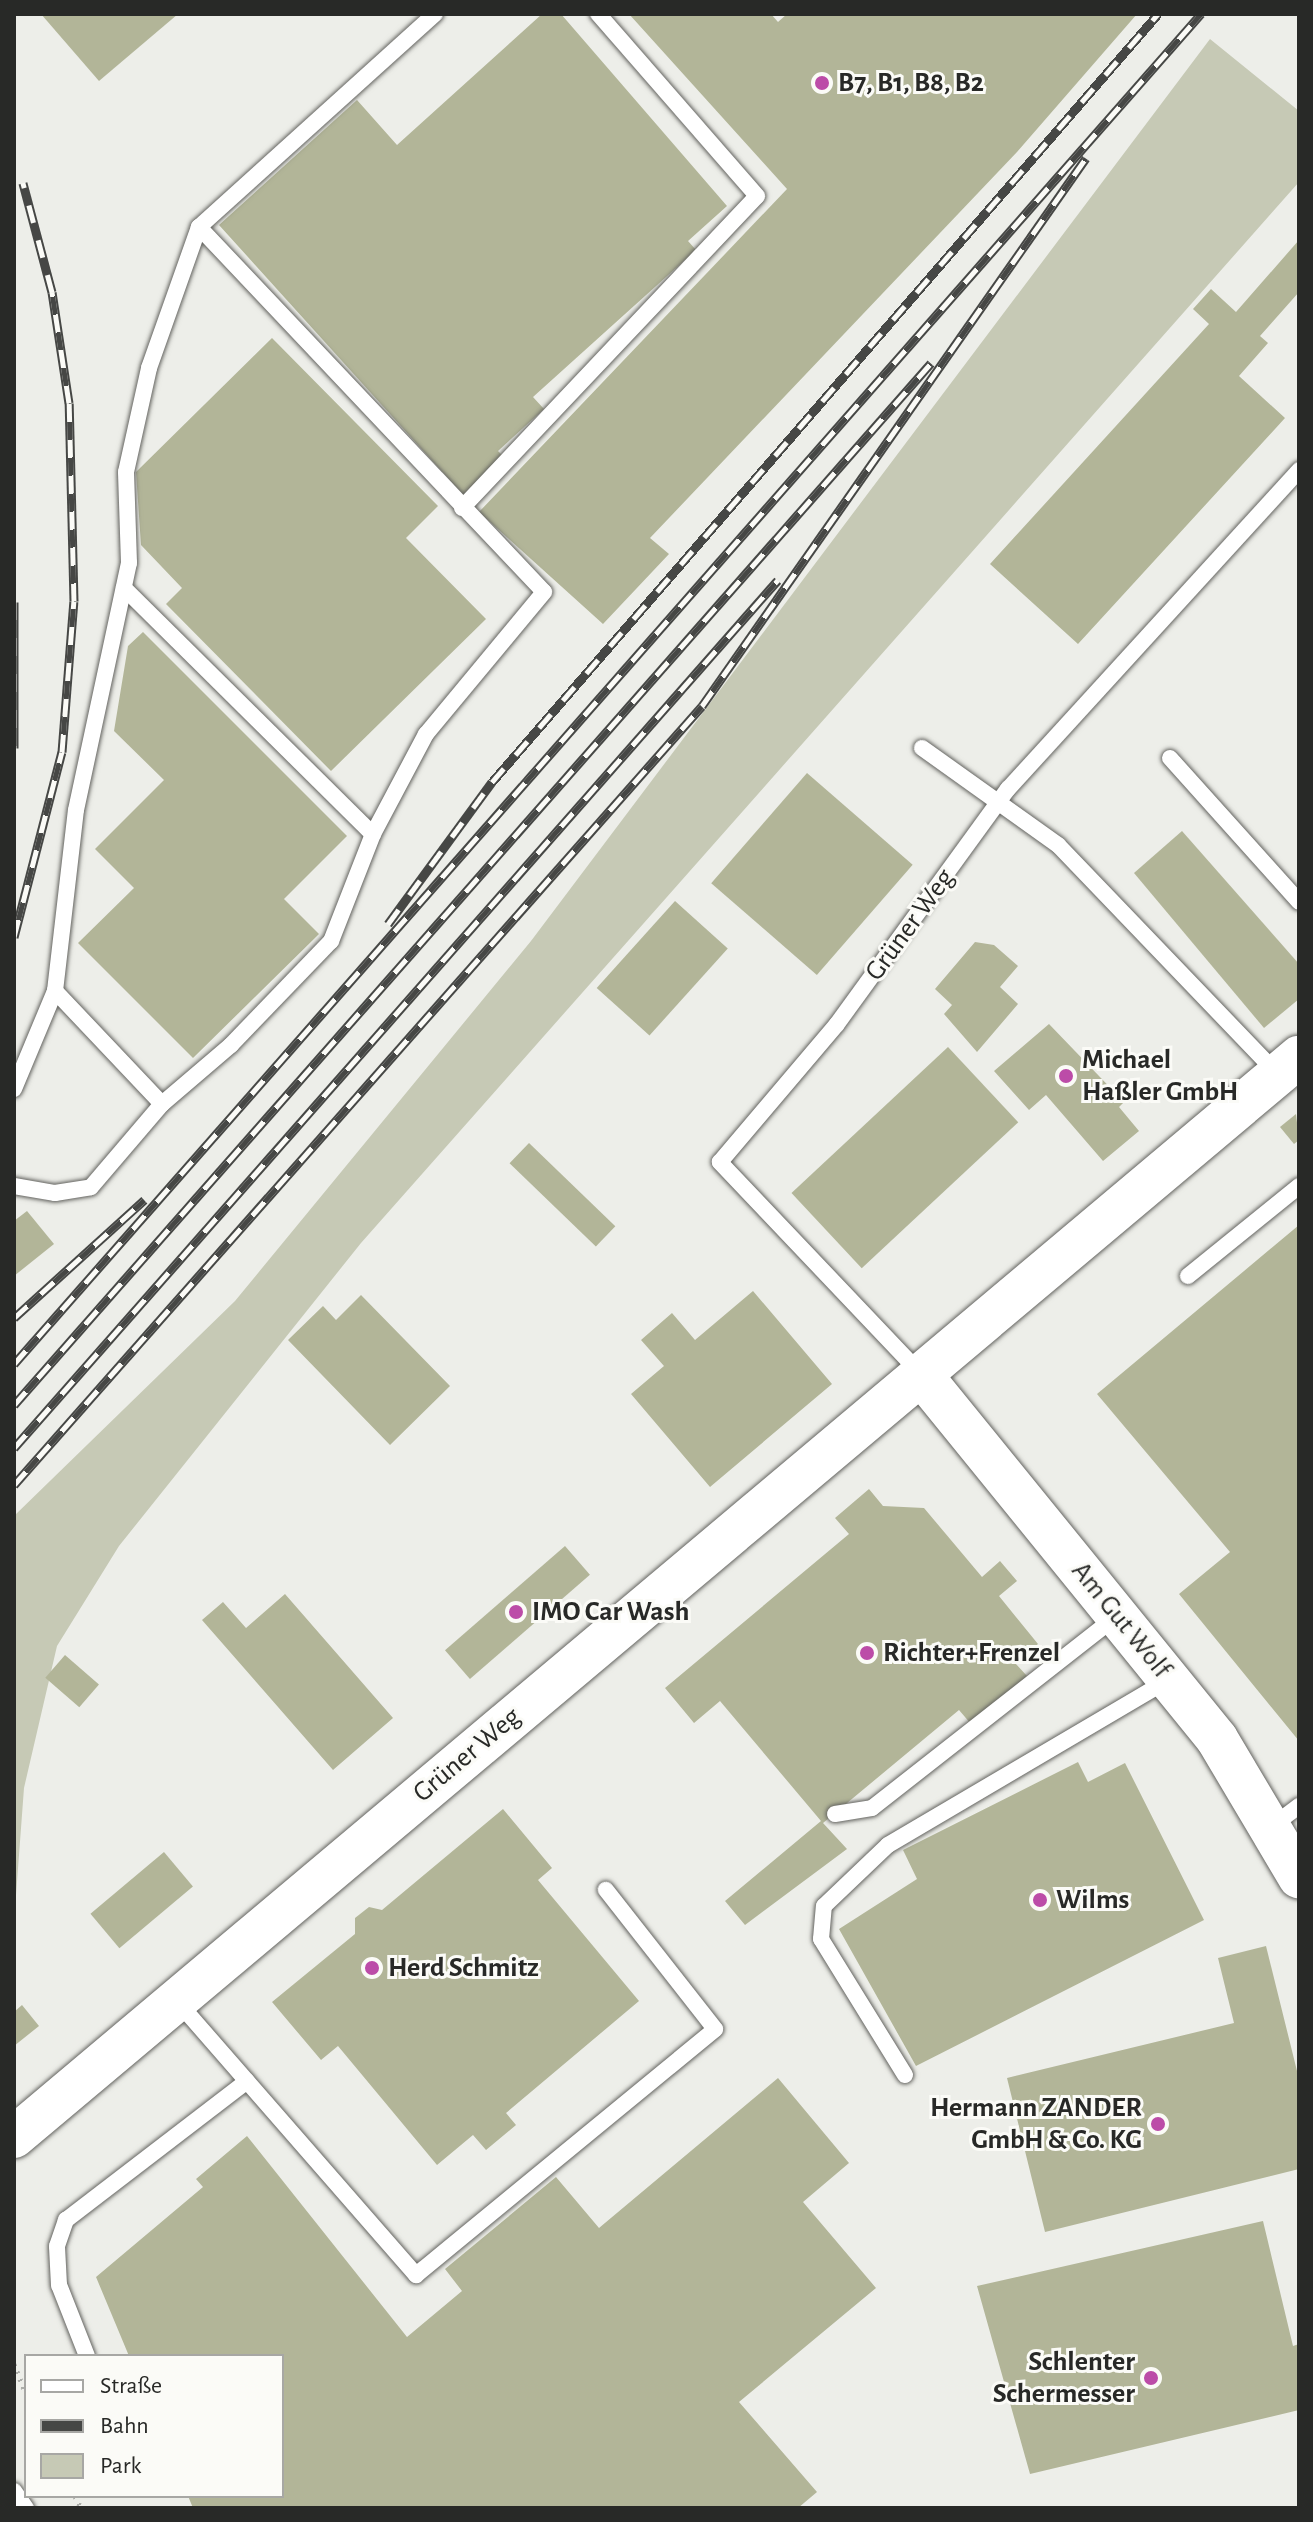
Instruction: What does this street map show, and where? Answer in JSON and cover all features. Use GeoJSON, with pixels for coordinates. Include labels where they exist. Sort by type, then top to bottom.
{"type":"FeatureCollection","features":[{"type":"Feature","properties":{"kind":"street","name":"Grüner Weg"},"geometry":{"type":"LineString","coordinates":[[14,2137],[923,1377],[1289,1065]]}},
{"type":"Feature","properties":{"kind":"street","name":"Am Gut Wolf"},"geometry":{"type":"LineString","coordinates":[[923,1377],[1217,1739],[1285,1817],[1299,1877]]}},
{"type":"Feature","properties":{"kind":"lane"},"geometry":{"type":"LineString","coordinates":[[14,1089],[55,991],[76,810],[124,588],[126,472],[149,368],[199,227],[435,14]]}},
{"type":"Feature","properties":{"kind":"lane"},"geometry":{"type":"LineString","coordinates":[[462,508],[757,196],[598,14]]}},
{"type":"Feature","properties":{"kind":"lane"},"geometry":{"type":"LineString","coordinates":[[14,1186],[55,1193],[91,1187],[162,1104],[231,1045],[331,941],[373,834],[426,734],[544,592],[199,227]]}},
{"type":"Feature","properties":{"kind":"lane","name":"Grüner Weg"},"geometry":{"type":"LineString","coordinates":[[923,1377],[720,1162],[837,1024],[999,804],[1299,470]]}},
{"type":"Feature","properties":{"kind":"lane"},"geometry":{"type":"LineString","coordinates":[[124,588],[373,834]]}},
{"type":"Feature","properties":{"kind":"lane"},"geometry":{"type":"LineString","coordinates":[[922,748],[1058,845],[1289,1065]]}},
{"type":"Feature","properties":{"kind":"lane"},"geometry":{"type":"LineString","coordinates":[[1170,758],[1299,902]]}},
{"type":"Feature","properties":{"kind":"lane"},"geometry":{"type":"LineString","coordinates":[[55,991],[162,1104]]}},
{"type":"Feature","properties":{"kind":"lane"},"geometry":{"type":"LineString","coordinates":[[1188,1276],[1299,1186]]}},
{"type":"Feature","properties":{"kind":"lane"},"geometry":{"type":"LineString","coordinates":[[835,1814],[872,1808],[1117,1616]]}},
{"type":"Feature","properties":{"kind":"lane"},"geometry":{"type":"LineString","coordinates":[[905,2075],[821,1939],[824,1906],[888,1845],[1169,1679]]}},
{"type":"Feature","properties":{"kind":"lane"},"geometry":{"type":"LineString","coordinates":[[176,2000],[416,2275],[715,2029],[606,1890]]}},
{"type":"Feature","properties":{"kind":"lane"},"geometry":{"type":"LineString","coordinates":[[86,2354],[59,2285],[57,2246],[66,2220],[247,2081]]}},
{"type":"Feature","properties":{"kind":"lane"},"geometry":{"type":"LineString","coordinates":[[14,2491],[26,2508]]}},
{"type":"Feature","properties":{"kind":"path"},"geometry":{"type":"LineString","coordinates":[[14,2364],[24,2388]]}},
{"type":"Feature","properties":{"kind":"green space"},"geometry":{"type":"Polygon","coordinates":[[[1210,39],[1299,111],[1299,182],[361,1243],[119,1546],[57,1646],[24,1788],[14,1922],[14,1516],[235,1301],[531,941],[1210,39]]]}},
{"type":"Feature","properties":{"kind":"building"},"geometry":{"type":"Polygon","coordinates":[[[41,14],[178,14],[99,81],[41,14]]]}},
{"type":"Feature","properties":{"kind":"building"},"geometry":{"type":"Polygon","coordinates":[[[542,14],[561,14],[727,206],[688,241],[696,250],[533,397],[544,409],[498,451],[503,456],[465,497],[219,225],[357,100],[397,145],[542,14]]]}},
{"type":"Feature","properties":{"kind":"building"},"geometry":{"type":"Polygon","coordinates":[[[629,14],[771,14],[778,22],[787,14],[1137,14],[1017,152],[650,538],[669,554],[603,624],[479,512],[787,189],[629,14]]]}},
{"type":"Feature","properties":{"kind":"building"},"geometry":{"type":"Polygon","coordinates":[[[1299,240],[1299,292],[1260,336],[1268,343],[1239,376],[1285,418],[1078,644],[990,564],[1209,324],[1193,309],[1211,289],[1236,312],[1299,240]]]}},
{"type":"Feature","properties":{"kind":"building"},"geometry":{"type":"Polygon","coordinates":[[[272,338],[438,506],[406,538],[486,619],[331,771],[166,604],[182,588],[141,545],[136,472],[272,338]]]}},
{"type":"Feature","properties":{"kind":"building"},"geometry":{"type":"Polygon","coordinates":[[[143,632],[347,836],[284,899],[319,934],[193,1058],[78,943],[134,888],[95,849],[164,780],[114,731],[128,646],[143,632]]]}},
{"type":"Feature","properties":{"kind":"building"},"geometry":{"type":"Polygon","coordinates":[[[807,773],[913,865],[817,975],[711,883],[807,773]]]}},
{"type":"Feature","properties":{"kind":"building"},"geometry":{"type":"Polygon","coordinates":[[[1182,831],[1299,964],[1299,999],[1264,1028],[1134,873],[1182,831]]]}},
{"type":"Feature","properties":{"kind":"building"},"geometry":{"type":"Polygon","coordinates":[[[675,901],[728,949],[649,1035],[597,988],[675,901]]]}},
{"type":"Feature","properties":{"kind":"building"},"geometry":{"type":"Polygon","coordinates":[[[975,942],[994,945],[1018,966],[1000,987],[1018,1004],[977,1052],[944,1014],[952,1005],[935,989],[975,942]]]}},
{"type":"Feature","properties":{"kind":"building","name":"Michael Haßler GmbH"},"geometry":{"type":"Polygon","coordinates":[[[1049,1024],[1124,1102],[1119,1107],[1139,1131],[1103,1161],[1046,1095],[1029,1110],[994,1071],[1049,1024]]]}},
{"type":"Feature","properties":{"kind":"building"},"geometry":{"type":"Polygon","coordinates":[[[948,1047],[1018,1122],[862,1268],[791,1193],[948,1047]]]}},
{"type":"Feature","properties":{"kind":"building"},"geometry":{"type":"Polygon","coordinates":[[[1296,1114],[1299,1140],[1294,1144],[1280,1127],[1296,1114]]]}},
{"type":"Feature","properties":{"kind":"building"},"geometry":{"type":"Polygon","coordinates":[[[529,1143],[615,1226],[596,1247],[510,1163],[529,1143]]]}},
{"type":"Feature","properties":{"kind":"building"},"geometry":{"type":"Polygon","coordinates":[[[27,1211],[54,1244],[14,1276],[14,1221],[27,1211]]]}},
{"type":"Feature","properties":{"kind":"building"},"geometry":{"type":"Polygon","coordinates":[[[1299,1225],[1299,1741],[1179,1594],[1230,1552],[1097,1394],[1299,1225]]]}},
{"type":"Feature","properties":{"kind":"building"},"geometry":{"type":"Polygon","coordinates":[[[753,1291],[832,1384],[710,1487],[631,1394],[664,1366],[641,1340],[672,1313],[695,1340],[753,1291]]]}},
{"type":"Feature","properties":{"kind":"building"},"geometry":{"type":"Polygon","coordinates":[[[361,1295],[450,1386],[390,1445],[288,1340],[323,1306],[336,1320],[361,1295]]]}},
{"type":"Feature","properties":{"kind":"building","name":"Richter+Frenzel"},"geometry":{"type":"Polygon","coordinates":[[[869,1489],[883,1506],[924,1508],[982,1577],[1000,1561],[1017,1581],[999,1596],[1038,1644],[1015,1663],[1027,1676],[971,1724],[959,1710],[823,1823],[847,1849],[745,1925],[725,1901],[821,1821],[720,1701],[694,1723],[665,1688],[849,1534],[835,1518],[869,1489]]]}},
{"type":"Feature","properties":{"kind":"building","name":"IMO Car Wash"},"geometry":{"type":"Polygon","coordinates":[[[565,1546],[590,1575],[470,1679],[445,1650],[565,1546]]]}},
{"type":"Feature","properties":{"kind":"building"},"geometry":{"type":"Polygon","coordinates":[[[285,1594],[393,1718],[333,1770],[202,1620],[223,1602],[246,1628],[285,1594]]]}},
{"type":"Feature","properties":{"kind":"building"},"geometry":{"type":"Polygon","coordinates":[[[65,1655],[99,1685],[79,1707],[45,1678],[65,1655]]]}},
{"type":"Feature","properties":{"kind":"building","name":"Wilms"},"geometry":{"type":"Polygon","coordinates":[[[1078,1762],[1088,1782],[1125,1763],[1204,1920],[916,2066],[839,1929],[917,1879],[903,1850],[1078,1762]]]}},
{"type":"Feature","properties":{"kind":"building"},"geometry":{"type":"Polygon","coordinates":[[[503,1809],[552,1868],[538,1880],[639,2001],[506,2113],[516,2125],[486,2150],[473,2135],[437,2165],[338,2046],[321,2060],[272,2002],[355,1934],[355,1918],[369,1907],[382,1910],[503,1809]]]}},
{"type":"Feature","properties":{"kind":"building"},"geometry":{"type":"Polygon","coordinates":[[[164,1852],[193,1886],[119,1948],[90,1914],[164,1852]]]}},
{"type":"Feature","properties":{"kind":"building","name":"Hermann ZANDER GmbH & Co. KG"},"geometry":{"type":"Polygon","coordinates":[[[1266,1946],[1299,2079],[1299,2169],[1045,2232],[1007,2078],[1234,2023],[1218,1958],[1266,1946]]]}},
{"type":"Feature","properties":{"kind":"building"},"geometry":{"type":"Polygon","coordinates":[[[22,2005],[39,2026],[14,2046],[14,2012],[22,2005]]]}},
{"type":"Feature","properties":{"kind":"building"},"geometry":{"type":"Polygon","coordinates":[[[778,2078],[849,2163],[803,2202],[876,2288],[739,2402],[817,2492],[798,2508],[193,2508],[189,2498],[284,2498],[284,2354],[128,2354],[96,2277],[203,2187],[196,2179],[247,2136],[407,2337],[462,2291],[445,2269],[556,2177],[599,2228],[778,2078]]]}},
{"type":"Feature","properties":{"kind":"building","name":"Schlenter Schermesser"},"geometry":{"type":"Polygon","coordinates":[[[1263,2221],[1293,2346],[1299,2344],[1299,2410],[1030,2474],[977,2286],[1263,2221]]]}},
{"type":"Feature","properties":{"kind":"railway"},"geometry":{"type":"LineString","coordinates":[[388,924],[492,782],[1158,14]]}},
{"type":"Feature","properties":{"kind":"railway"},"geometry":{"type":"LineString","coordinates":[[14,1364],[1201,14]]}},
{"type":"Feature","properties":{"kind":"railway"},"geometry":{"type":"LineString","coordinates":[[14,1485],[702,706],[1086,158]]}},
{"type":"Feature","properties":{"kind":"railway"},"geometry":{"type":"LineString","coordinates":[[14,937],[62,752],[74,601],[69,403],[52,292],[23,183]]}},
{"type":"Feature","properties":{"kind":"railway"},"geometry":{"type":"LineString","coordinates":[[14,1405],[931,363]]}},
{"type":"Feature","properties":{"kind":"railway"},"geometry":{"type":"LineString","coordinates":[[14,1448],[778,580]]}},
{"type":"Feature","properties":{"kind":"railway"},"geometry":{"type":"LineString","coordinates":[[14,602],[14,748]]}},
{"type":"Feature","properties":{"kind":"railway"},"geometry":{"type":"LineString","coordinates":[[14,1318],[144,1200]]}},
{"type":"Feature","properties":{"kind":"place","name":"B7, B1, B8, B2"},"geometry":{"type":"Point","coordinates":[822,83]}},
{"type":"Feature","properties":{"kind":"place","name":"Michael Haßler GmbH"},"geometry":{"type":"Point","coordinates":[1066,1076]}},
{"type":"Feature","properties":{"kind":"place","name":"IMO Car Wash"},"geometry":{"type":"Point","coordinates":[516,1612]}},
{"type":"Feature","properties":{"kind":"place","name":"Richter+Frenzel"},"geometry":{"type":"Point","coordinates":[867,1653]}},
{"type":"Feature","properties":{"kind":"place","name":"Wilms"},"geometry":{"type":"Point","coordinates":[1040,1900]}},
{"type":"Feature","properties":{"kind":"place","name":"Herd Schmitz"},"geometry":{"type":"Point","coordinates":[372,1968]}},
{"type":"Feature","properties":{"kind":"place","name":"Hermann ZANDER GmbH & Co. KG"},"geometry":{"type":"Point","coordinates":[1158,2124]}},
{"type":"Feature","properties":{"kind":"place","name":"Schlenter Schermesser"},"geometry":{"type":"Point","coordinates":[1151,2378]}}]}
